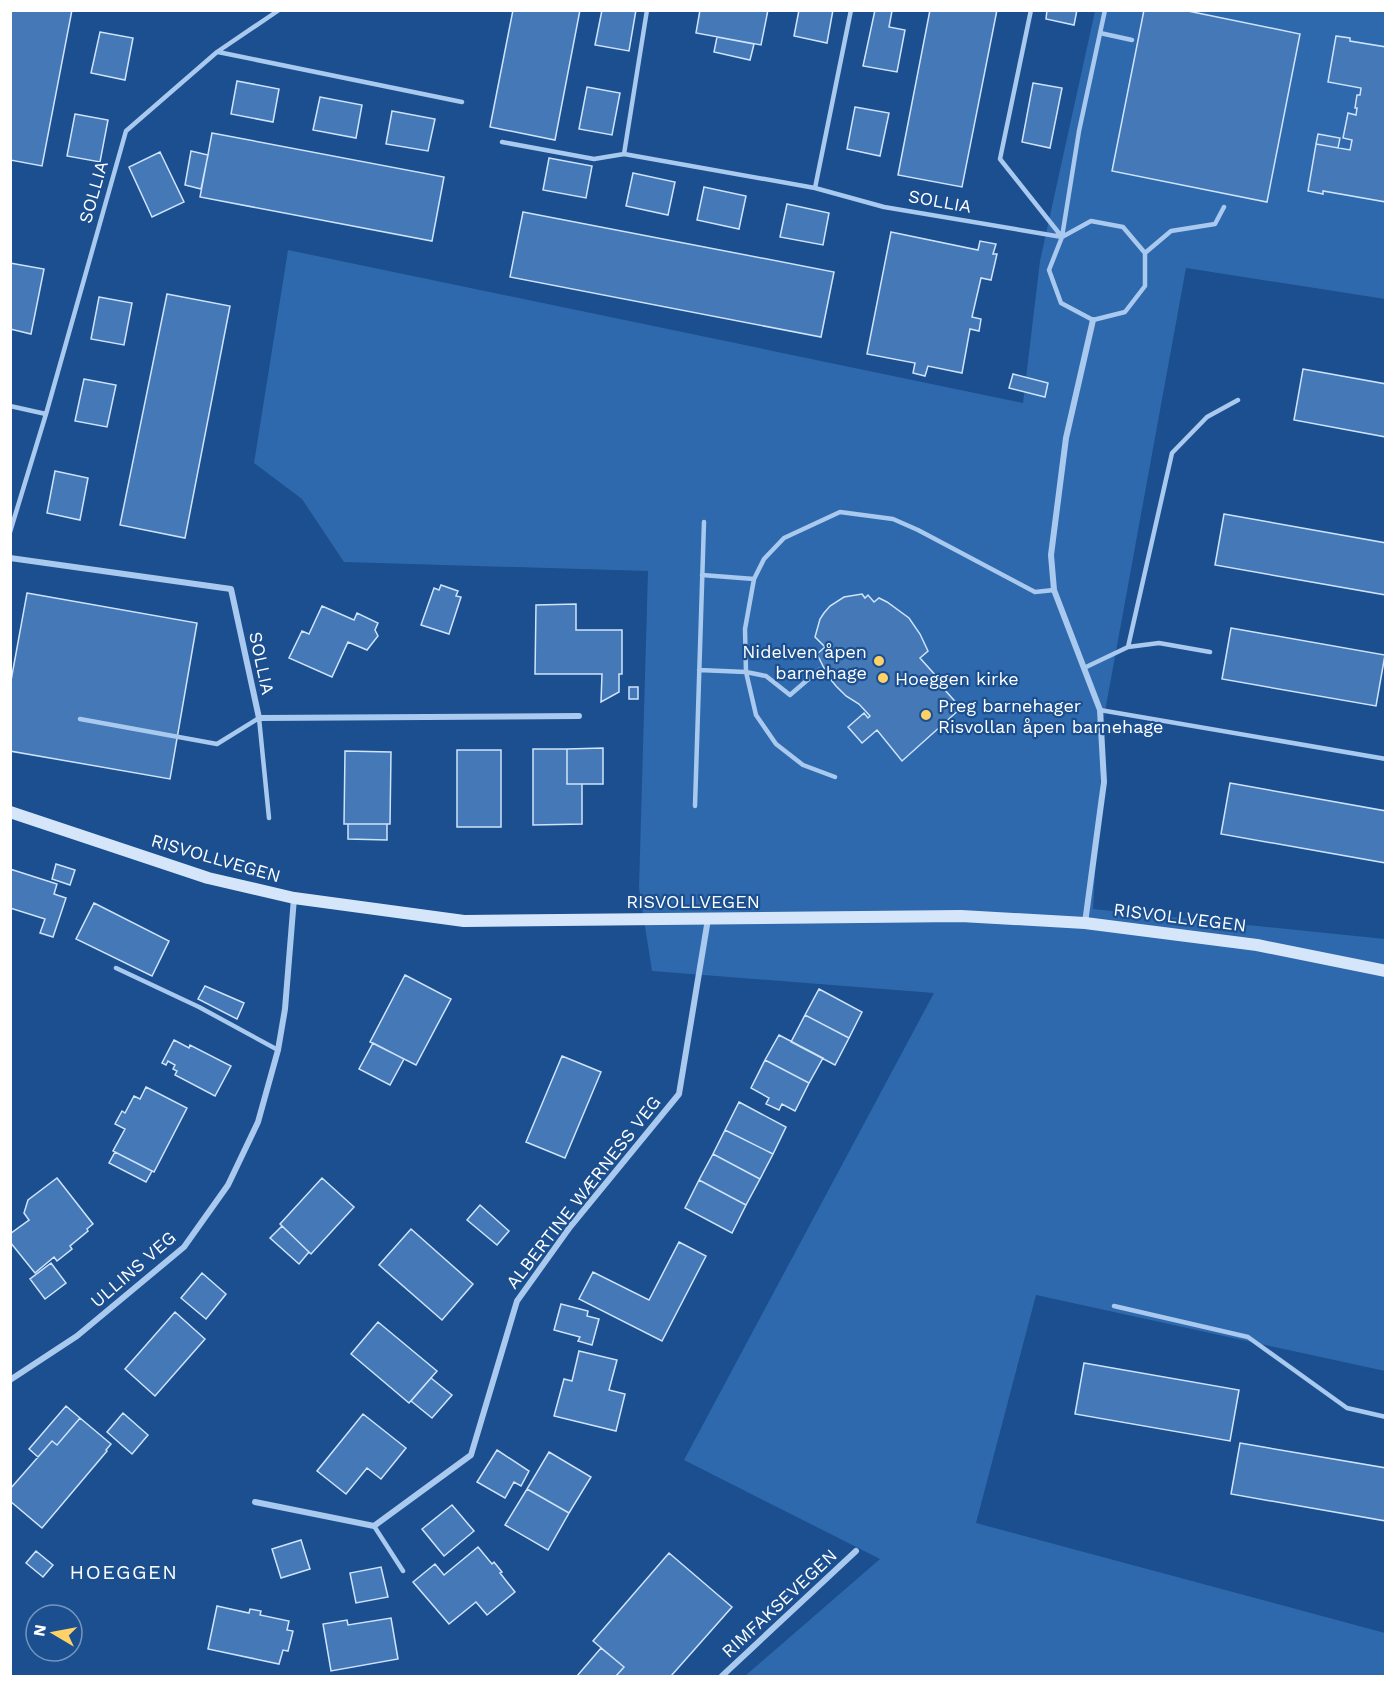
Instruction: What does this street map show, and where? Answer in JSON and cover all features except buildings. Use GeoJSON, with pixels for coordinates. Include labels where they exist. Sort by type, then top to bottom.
{"type":"FeatureCollection","features":[{"type":"Feature","properties":{"kind":"street"},"geometry":{"type":"LineString","coordinates":[[1084,923],[1104,782],[1100,710],[1054,590],[1051,555],[1063,458],[1093,320]]}},
{"type":"Feature","properties":{"kind":"street","name":"SOLLIA"},"geometry":{"type":"LineString","coordinates":[[10,558],[231,589],[259,718],[579,716]]}},
{"type":"Feature","properties":{"kind":"street","name":"RISVOLLVEGEN"},"geometry":{"type":"LineString","coordinates":[[10,812],[208,878],[294,898],[464,921],[961,916],[1084,923],[1257,945],[1386,971]]}},
{"type":"Feature","properties":{"kind":"street","name":"ULLINS VEG"},"geometry":{"type":"LineString","coordinates":[[10,1380],[77,1336],[184,1247],[228,1185],[258,1122],[278,1050],[285,1008],[294,898]]}},
{"type":"Feature","properties":{"kind":"street","name":"ALBERTINE WÆRNESS VEG"},"geometry":{"type":"LineString","coordinates":[[374,1526],[471,1455],[517,1301],[570,1227],[679,1094],[708,919]]}},
{"type":"Feature","properties":{"kind":"street"},"geometry":{"type":"LineString","coordinates":[[255,1502],[374,1526]]}},
{"type":"Feature","properties":{"kind":"street","name":"RIMFAKSEVEGEN"},"geometry":{"type":"LineString","coordinates":[[722,1677],[856,1551]]}},
{"type":"Feature","properties":{"kind":"lane","name":"SOLLIA"},"geometry":{"type":"LineString","coordinates":[[10,532],[126,131],[217,52],[279,10]]}},
{"type":"Feature","properties":{"kind":"lane"},"geometry":{"type":"LineString","coordinates":[[624,154],[647,10]]}},
{"type":"Feature","properties":{"kind":"lane"},"geometry":{"type":"LineString","coordinates":[[815,188],[851,10]]}},
{"type":"Feature","properties":{"kind":"lane"},"geometry":{"type":"LineString","coordinates":[[1031,10],[1000,159],[1062,237]]}},
{"type":"Feature","properties":{"kind":"lane"},"geometry":{"type":"LineString","coordinates":[[1062,237],[1091,221],[1123,227],[1145,253],[1146,286],[1125,312],[1093,320],[1061,303],[1049,270],[1062,237],[1079,131],[1105,10]]}},
{"type":"Feature","properties":{"kind":"lane"},"geometry":{"type":"LineString","coordinates":[[1100,33],[1132,40]]}},
{"type":"Feature","properties":{"kind":"lane"},"geometry":{"type":"LineString","coordinates":[[217,52],[462,102]]}},
{"type":"Feature","properties":{"kind":"lane","name":"SOLLIA"},"geometry":{"type":"LineString","coordinates":[[502,142],[594,159],[624,154],[815,188],[884,207],[1062,237]]}},
{"type":"Feature","properties":{"kind":"lane"},"geometry":{"type":"LineString","coordinates":[[1145,253],[1171,231],[1215,224],[1224,207]]}},
{"type":"Feature","properties":{"kind":"lane"},"geometry":{"type":"LineString","coordinates":[[1128,647],[1172,453],[1207,417],[1238,400]]}},
{"type":"Feature","properties":{"kind":"lane"},"geometry":{"type":"LineString","coordinates":[[10,406],[46,414]]}},
{"type":"Feature","properties":{"kind":"lane"},"geometry":{"type":"LineString","coordinates":[[835,777],[803,765],[776,744],[756,715],[746,672],[745,629],[754,579],[764,559],[784,538],[840,512],[893,519],[1035,592],[1054,590]]}},
{"type":"Feature","properties":{"kind":"lane"},"geometry":{"type":"LineString","coordinates":[[695,806],[704,522]]}},
{"type":"Feature","properties":{"kind":"lane"},"geometry":{"type":"LineString","coordinates":[[702,575],[754,579]]}},
{"type":"Feature","properties":{"kind":"lane"},"geometry":{"type":"LineString","coordinates":[[1084,668],[1128,647],[1159,643],[1210,652]]}},
{"type":"Feature","properties":{"kind":"lane"},"geometry":{"type":"LineString","coordinates":[[699,670],[746,672],[766,676],[790,695],[819,670]]}},
{"type":"Feature","properties":{"kind":"lane"},"geometry":{"type":"LineString","coordinates":[[1100,710],[1386,759]]}},
{"type":"Feature","properties":{"kind":"lane"},"geometry":{"type":"LineString","coordinates":[[80,719],[217,744],[259,718],[269,818]]}},
{"type":"Feature","properties":{"kind":"lane"},"geometry":{"type":"LineString","coordinates":[[116,968],[199,1007],[278,1050]]}},
{"type":"Feature","properties":{"kind":"lane"},"geometry":{"type":"LineString","coordinates":[[1114,1306],[1248,1337],[1347,1408],[1386,1417]]}},
{"type":"Feature","properties":{"kind":"lane"},"geometry":{"type":"LineString","coordinates":[[374,1526],[403,1571]]}},
{"type":"Feature","properties":{"kind":"shaded area"},"geometry":{"type":"Polygon","coordinates":[[[1095,11],[1385,11],[1385,299],[1186,268],[1104,717],[1093,909],[1385,939],[1385,1371],[1036,1295],[976,1523],[1385,1633],[1385,1676],[745,1676],[880,1559],[684,1460],[934,993],[652,971],[639,888],[648,571],[344,562],[302,499],[254,463],[288,250],[1023,403],[1040,261],[1095,11]]]}},
{"type":"Feature","properties":{"kind":"place","name":"Nidelven åpen barnehage"},"geometry":{"type":"Point","coordinates":[879,661]}},
{"type":"Feature","properties":{"kind":"place","name":"Hoeggen kirke"},"geometry":{"type":"Point","coordinates":[883,678]}},
{"type":"Feature","properties":{"kind":"place","name":"Preg barnehager Risvollan åpen barnehage"},"geometry":{"type":"Point","coordinates":[926,715]}},
{"type":"Feature","properties":{"kind":"district","name":"HOEGGEN"},"geometry":{"type":"Point","coordinates":[124,1572]}}]}
